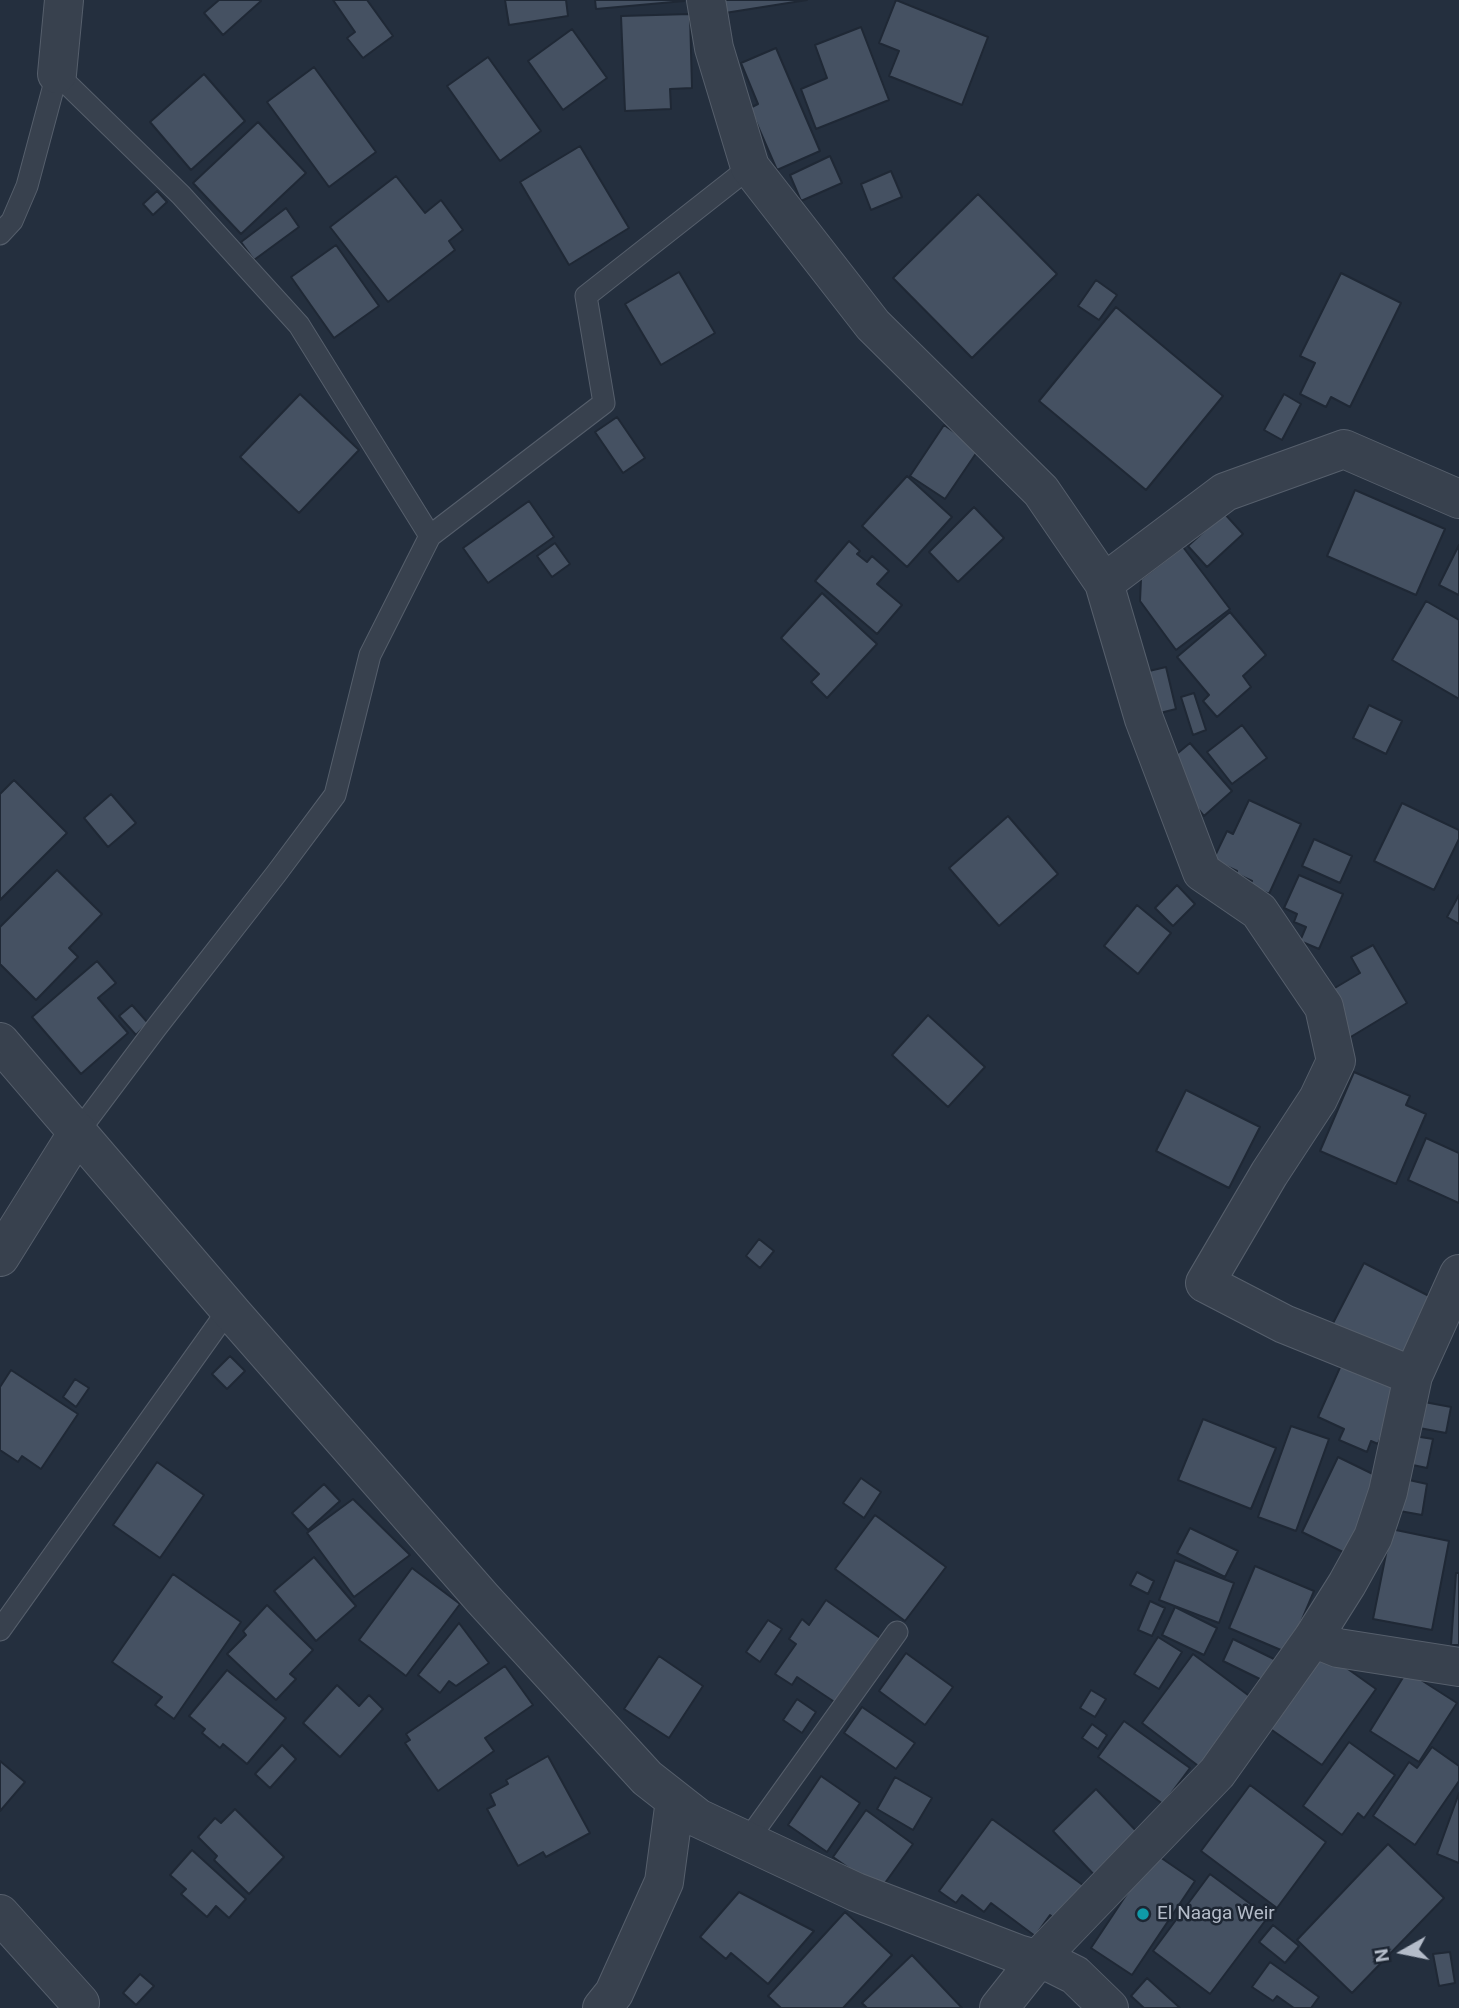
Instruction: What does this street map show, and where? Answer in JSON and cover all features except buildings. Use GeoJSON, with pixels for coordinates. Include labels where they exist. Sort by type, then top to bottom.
{"type":"FeatureCollection","features":[{"type":"Feature","properties":{"kind":"street"},"geometry":{"type":"LineString","coordinates":[[57,74],[64,0]]}},
{"type":"Feature","properties":{"kind":"street"},"geometry":{"type":"LineString","coordinates":[[706,0],[714,48],[750,167],[873,325],[1041,491],[1104,583],[1144,719],[1202,872],[1259,911],[1324,1007],[1336,1060],[1318,1099],[1269,1174],[1205,1283],[1284,1324],[1413,1376]]}},
{"type":"Feature","properties":{"kind":"street"},"geometry":{"type":"LineString","coordinates":[[1104,583],[1225,492],[1344,449],[1459,499]]}},
{"type":"Feature","properties":{"kind":"street"},"geometry":{"type":"LineString","coordinates":[[0,1042],[229,1309],[530,1652],[647,1779],[698,1818],[856,1892],[1053,1964],[1075,1975],[1109,2008]]}},
{"type":"Feature","properties":{"kind":"street"},"geometry":{"type":"LineString","coordinates":[[0,1257],[78,1132]]}},
{"type":"Feature","properties":{"kind":"street"},"geometry":{"type":"LineString","coordinates":[[999,2008],[1037,1960],[1217,1773],[1313,1638],[1347,1584],[1373,1537],[1388,1492],[1413,1376],[1459,1274]]}},
{"type":"Feature","properties":{"kind":"street"},"geometry":{"type":"LineString","coordinates":[[1313,1638],[1338,1648],[1459,1667]]}},
{"type":"Feature","properties":{"kind":"street"},"geometry":{"type":"LineString","coordinates":[[602,2008],[614,1993],[664,1882],[675,1800]]}},
{"type":"Feature","properties":{"kind":"street"},"geometry":{"type":"LineString","coordinates":[[0,1914],[80,2003]]}},
{"type":"Feature","properties":{"kind":"lane"},"geometry":{"type":"LineString","coordinates":[[0,233],[12,221],[27,186],[57,74],[181,195],[299,325],[430,536]]}},
{"type":"Feature","properties":{"kind":"lane"},"geometry":{"type":"LineString","coordinates":[[78,1132],[335,795],[370,655],[430,536],[604,403],[586,296],[750,167]]}},
{"type":"Feature","properties":{"kind":"lane"},"geometry":{"type":"LineString","coordinates":[[0,1630],[229,1309]]}},
{"type":"Feature","properties":{"kind":"lane"},"geometry":{"type":"LineString","coordinates":[[747,1841],[897,1632]]}},
{"type":"Feature","properties":{"kind":"place","name":"El Naaga Weir"},"geometry":{"type":"Point","coordinates":[1143,1914]}}]}
